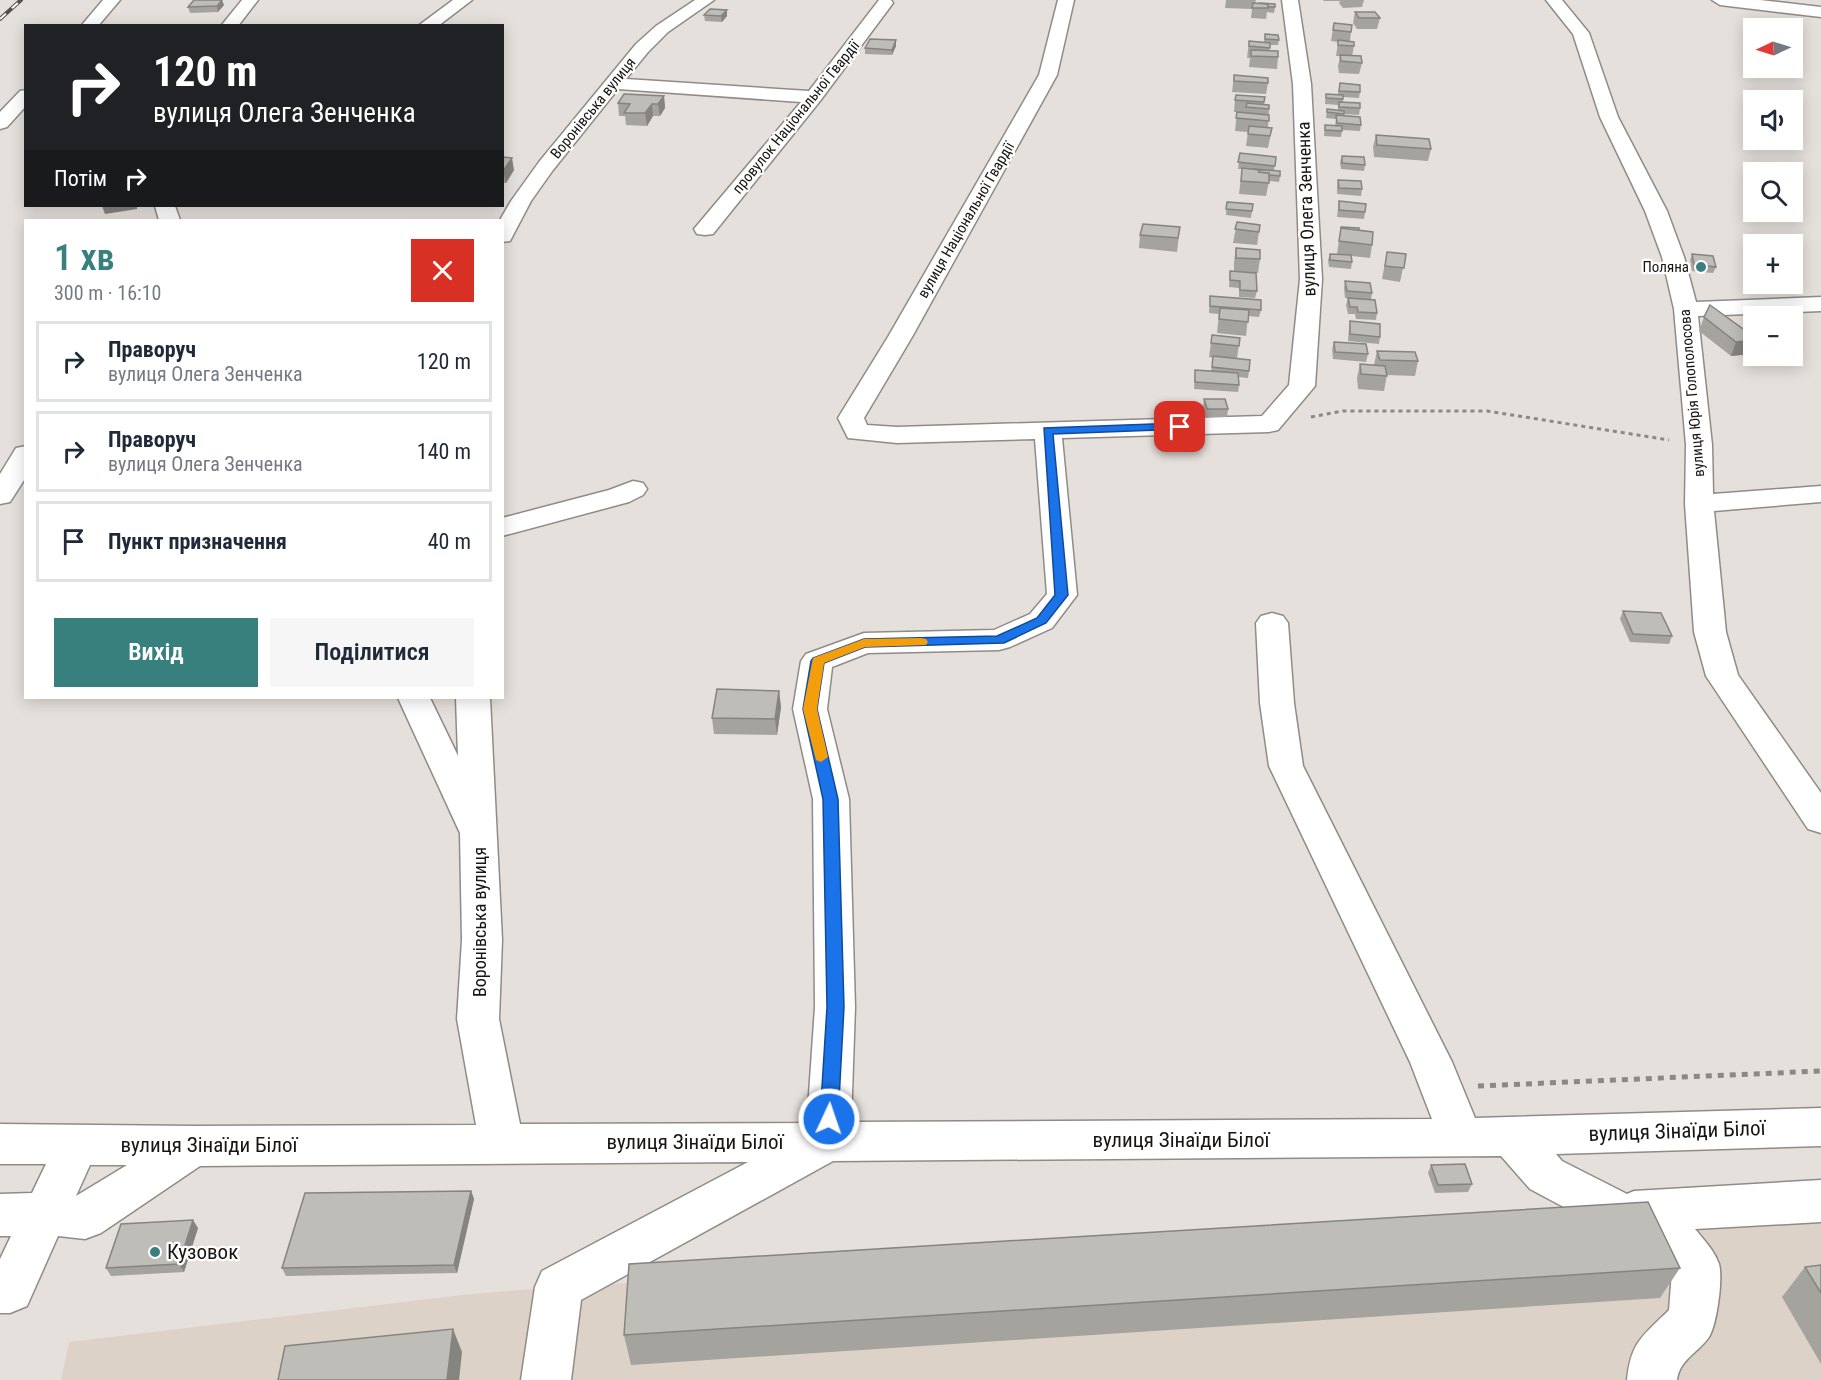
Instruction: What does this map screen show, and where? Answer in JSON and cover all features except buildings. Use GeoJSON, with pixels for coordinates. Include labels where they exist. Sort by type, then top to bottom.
{"type":"FeatureCollection","features":[{"type":"Feature","properties":{"kind":"street"},"geometry":{"type":"LineString","coordinates":[[90,24],[112,0]]}},
{"type":"Feature","properties":{"kind":"street"},"geometry":{"type":"LineString","coordinates":[[231,24],[250,0]]}},
{"type":"Feature","properties":{"kind":"street"},"geometry":{"type":"LineString","coordinates":[[429,24],[464,0]]}},
{"type":"Feature","properties":{"kind":"street","name":"Воронівська вулиця"},"geometry":{"type":"LineString","coordinates":[[504,232],[521,201],[546,165],[614,83],[662,29],[706,0]]}},
{"type":"Feature","properties":{"kind":"street","name":"вулиця Національної Гвардії"},"geometry":{"type":"LineString","coordinates":[[1048,430],[897,435],[857,432],[851,418],[900,337],[1048,75],[1066,0]]}},
{"type":"Feature","properties":{"kind":"street","name":"вулиця Олега Зенченка"},"geometry":{"type":"LineString","coordinates":[[1269,424],[1302,386],[1311,279],[1302,84],[1290,0]]}},
{"type":"Feature","properties":{"kind":"street","name":"вулиця Юрія Голополосова"},"geometry":{"type":"LineString","coordinates":[[1554,0],[1581,33],[1610,117],[1656,211],[1673,257],[1686,309],[1699,445],[1699,504],[1710,632],[1722,676],[1821,820]]}},
{"type":"Feature","properties":{"kind":"street"},"geometry":{"type":"LineString","coordinates":[[1720,0],[1821,12]]}},
{"type":"Feature","properties":{"kind":"street","name":"провулок Національної Гвардії"},"geometry":{"type":"LineString","coordinates":[[705,229],[814,97],[885,3]]}},
{"type":"Feature","properties":{"kind":"street"},"geometry":{"type":"LineString","coordinates":[[614,83],[814,97]]}},
{"type":"Feature","properties":{"kind":"street"},"geometry":{"type":"LineString","coordinates":[[0,123],[24,97]]}},
{"type":"Feature","properties":{"kind":"street"},"geometry":{"type":"LineString","coordinates":[[1686,309],[1821,303]]}},
{"type":"Feature","properties":{"kind":"street"},"geometry":{"type":"LineString","coordinates":[[546,1380],[559,1287],[828,1142],[835,1007],[831,799],[810,709],[817,661],[864,643],[999,640],[1041,621],[1062,595],[1048,430],[1269,424]]}},
{"type":"Feature","properties":{"kind":"street"},"geometry":{"type":"LineString","coordinates":[[0,496],[24,457]]}},
{"type":"Feature","properties":{"kind":"street"},"geometry":{"type":"LineString","coordinates":[[504,525],[619,496],[633,489]]}},
{"type":"Feature","properties":{"kind":"street"},"geometry":{"type":"LineString","coordinates":[[1699,504],[1821,494]]}},
{"type":"Feature","properties":{"kind":"street"},"geometry":{"type":"LineString","coordinates":[[1272,623],[1277,704],[1286,766],[1431,1062],[1461,1138]]}},
{"type":"Feature","properties":{"kind":"street"},"geometry":{"type":"LineString","coordinates":[[414,699],[479,839]]}},
{"type":"Feature","properties":{"kind":"street","name":"Воронівська вулиця"},"geometry":{"type":"LineString","coordinates":[[473,699],[482,940],[478,1018],[502,1144]]}},
{"type":"Feature","properties":{"kind":"street","name":"вулиця Зінаїди Білої"},"geometry":{"type":"LineString","coordinates":[[0,1144],[193,1146],[1461,1138],[1821,1127]]}},
{"type":"Feature","properties":{"kind":"street"},"geometry":{"type":"LineString","coordinates":[[1511,1136],[1546,1175],[1619,1213],[1661,1223],[1696,1266],[1692,1320],[1654,1359],[1652,1380]]}},
{"type":"Feature","properties":{"kind":"street"},"geometry":{"type":"LineString","coordinates":[[0,1290],[10,1290],[22,1215],[77,1145]]}},
{"type":"Feature","properties":{"kind":"street"},"geometry":{"type":"LineString","coordinates":[[22,1215],[85,1218],[193,1146]]}},
{"type":"Feature","properties":{"kind":"street"},"geometry":{"type":"LineString","coordinates":[[1619,1213],[1821,1201]]}},
{"type":"Feature","properties":{"kind":"path"},"geometry":{"type":"LineString","coordinates":[[1269,424],[1342,411],[1487,411],[1699,445]]}},
{"type":"Feature","properties":{"kind":"path"},"geometry":{"type":"LineString","coordinates":[[1442,1088],[1821,1071]]}},
{"type":"Feature","properties":{"kind":"shaded area"},"geometry":{"type":"Polygon","coordinates":[[[1821,1221],[1821,1380],[61,1380],[69,1342],[471,1294],[1661,1223],[1821,1221]]]}},
{"type":"Feature","properties":{"kind":"railway"},"geometry":{"type":"LineString","coordinates":[[0,19],[21,0]]}},
{"type":"Feature","properties":{"kind":"slow traffic"},"geometry":{"type":"LineString","coordinates":[[821,757],[810,709],[817,661],[864,643],[921,642]]}},
{"type":"Feature","properties":{"kind":"place","name":"Поляна"},"geometry":{"type":"Point","coordinates":[1701,267]}},
{"type":"Feature","properties":{"kind":"place","name":"Кузовок"},"geometry":{"type":"Point","coordinates":[155,1252]}},
{"type":"Feature","properties":{"kind":"route"},"geometry":{"type":"LineString","coordinates":[[829,1119],[835,1007],[831,799],[810,709],[817,661],[864,643],[999,640],[1041,621],[1062,595],[1048,430],[1180,427]]}}]}
